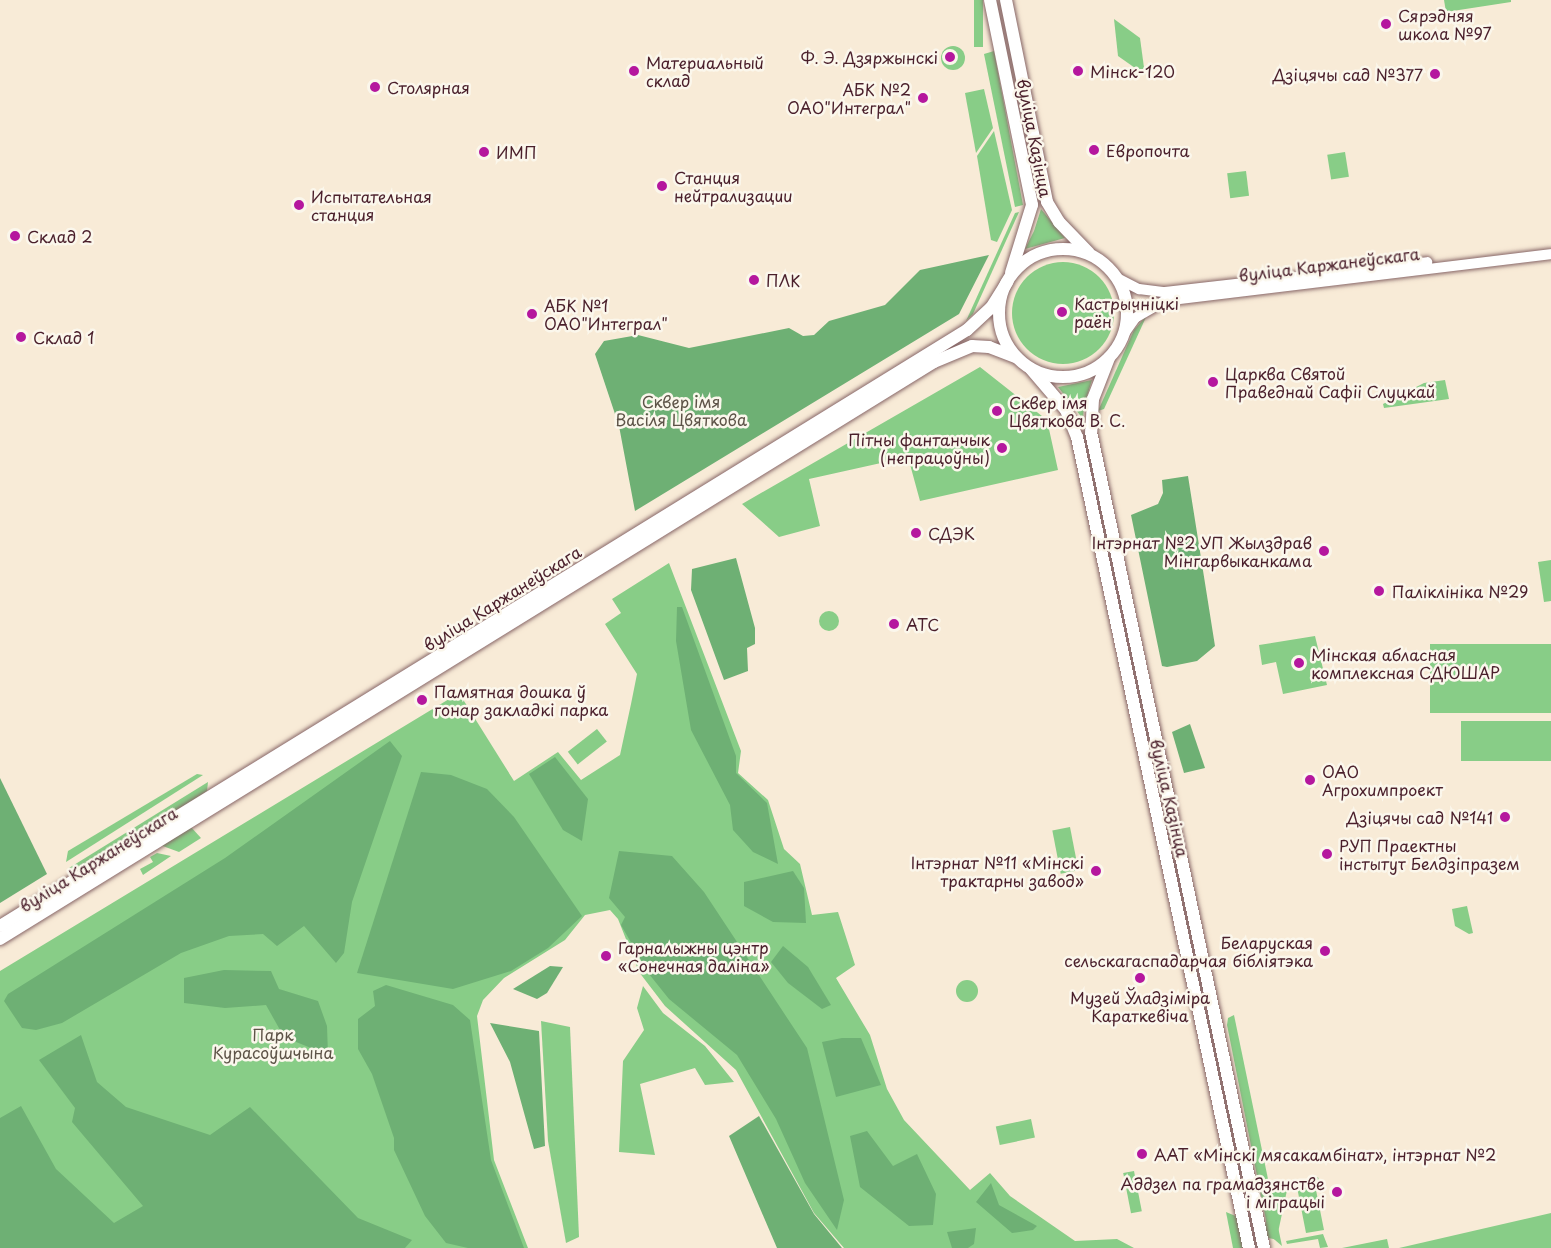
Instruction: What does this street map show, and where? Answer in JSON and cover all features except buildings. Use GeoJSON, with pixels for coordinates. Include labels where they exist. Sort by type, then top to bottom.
{"type":"FeatureCollection","features":[{"type":"Feature","properties":{"kind":"main road","name":"вуліца Казінца"},"geometry":{"type":"LineString","coordinates":[[990,0],[1032,205],[1008,281]]}},
{"type":"Feature","properties":{"kind":"main road","name":"вуліца Казінца"},"geometry":{"type":"LineString","coordinates":[[1006,0],[1047,202],[1059,222],[1092,256]]}},
{"type":"Feature","properties":{"kind":"main road"},"geometry":{"type":"LineString","coordinates":[[1067,249],[1092,256],[1117,278],[1127,309],[1124,334],[1109,358],[1093,370],[1072,377],[1050,376],[1031,369],[1017,358],[1005,341],[999,320],[1000,301],[1008,281],[1029,259],[1047,251],[1067,249]]}},
{"type":"Feature","properties":{"kind":"main road","name":"вуліца Каржанеўскага"},"geometry":{"type":"LineString","coordinates":[[662,525],[967,330],[991,308],[1008,281]]}},
{"type":"Feature","properties":{"kind":"main road","name":"вуліца Каржанеўскага"},"geometry":{"type":"LineString","coordinates":[[0,939],[69,890],[632,543],[947,355],[979,346],[1017,358]]}},
{"type":"Feature","properties":{"kind":"main road","name":"вуліца Казінца"},"geometry":{"type":"LineString","coordinates":[[1109,358],[1093,399],[1090,428],[1264,1248]]}},
{"type":"Feature","properties":{"kind":"main road","name":"вуліца Казінца"},"geometry":{"type":"LineString","coordinates":[[1031,369],[1066,410],[1077,437],[1249,1248]]}},
{"type":"Feature","properties":{"kind":"main road","name":"вуліца Каржанеўскага"},"geometry":{"type":"LineString","coordinates":[[0,926],[69,890]]}},
{"type":"Feature","properties":{"kind":"main road"},"geometry":{"type":"LineString","coordinates":[[1200,1018],[1215,1015]]}},
{"type":"Feature","properties":{"kind":"main road"},"geometry":{"type":"LineString","coordinates":[[1240,1206],[1255,1203]]}},
{"type":"Feature","properties":{"kind":"street","name":"вуліца Каржанеўскага"},"geometry":{"type":"LineString","coordinates":[[1117,278],[1139,289],[1165,292],[1551,246]]}},
{"type":"Feature","properties":{"kind":"street","name":"вуліца Каржанеўскага"},"geometry":{"type":"LineString","coordinates":[[1124,334],[1135,318],[1164,301],[1551,254]]}},
{"type":"Feature","properties":{"kind":"green space"},"geometry":{"type":"Polygon","coordinates":[[[974,0],[983,0],[983,47],[974,47],[974,0]]]}},
{"type":"Feature","properties":{"kind":"green space"},"geometry":{"type":"Polygon","coordinates":[[[1444,0],[1511,0],[1511,2],[1446,12],[1444,0]]]}},
{"type":"Feature","properties":{"kind":"green space"},"geometry":{"type":"Polygon","coordinates":[[[1114,19],[1140,38],[1145,75],[1118,56],[1114,19]]]}},
{"type":"Feature","properties":{"kind":"green space"},"geometry":{"type":"Polygon","coordinates":[[[953,46],[958,47],[964,53],[964,63],[958,69],[953,70],[948,69],[942,63],[941,58],[942,53],[948,47],[953,46]]]}},
{"type":"Feature","properties":{"kind":"green space"},"geometry":{"type":"Polygon","coordinates":[[[994,51],[1023,205],[1015,207],[984,54],[994,51]]]}},
{"type":"Feature","properties":{"kind":"green space"},"geometry":{"type":"Polygon","coordinates":[[[984,89],[993,128],[976,153],[965,93],[984,89]]]}},
{"type":"Feature","properties":{"kind":"green space"},"geometry":{"type":"Polygon","coordinates":[[[994,131],[1012,210],[997,242],[991,240],[977,156],[994,131]]]}},
{"type":"Feature","properties":{"kind":"green space"},"geometry":{"type":"Polygon","coordinates":[[[1345,152],[1349,177],[1331,180],[1327,155],[1345,152]]]}},
{"type":"Feature","properties":{"kind":"green space"},"geometry":{"type":"Polygon","coordinates":[[[1246,171],[1249,196],[1230,198],[1227,173],[1246,171]]]}},
{"type":"Feature","properties":{"kind":"green space"},"geometry":{"type":"Polygon","coordinates":[[[1041,209],[1065,238],[1025,249],[1034,231],[1041,209]]]}},
{"type":"Feature","properties":{"kind":"green space"},"geometry":{"type":"Polygon","coordinates":[[[1019,212],[973,314],[966,321],[1015,213],[1019,212]]]}},
{"type":"Feature","properties":{"kind":"green space","name":"Сквер імя Васіля Цвяткова"},"geometry":{"type":"Polygon","coordinates":[[[989,255],[959,314],[635,511],[619,426],[595,354],[604,341],[638,335],[689,348],[789,328],[803,336],[814,335],[829,321],[885,305],[920,270],[989,255]]]}},
{"type":"Feature","properties":{"kind":"green space"},"geometry":{"type":"Polygon","coordinates":[[[1063,262],[1082,266],[1099,277],[1110,294],[1114,313],[1110,332],[1099,349],[1082,360],[1063,364],[1044,360],[1027,349],[1016,332],[1012,313],[1016,294],[1027,277],[1044,266],[1063,262]]]}},
{"type":"Feature","properties":{"kind":"green space"},"geometry":{"type":"Polygon","coordinates":[[[1147,315],[1104,409],[1098,411],[1134,330],[1147,315]]]}},
{"type":"Feature","properties":{"kind":"green space"},"geometry":{"type":"Polygon","coordinates":[[[980,367],[1047,420],[1058,470],[920,501],[908,457],[809,479],[820,526],[779,537],[742,504],[980,367]]]}},
{"type":"Feature","properties":{"kind":"green space"},"geometry":{"type":"Polygon","coordinates":[[[1092,380],[1084,406],[1083,419],[1058,387],[1092,380]]]}},
{"type":"Feature","properties":{"kind":"green space"},"geometry":{"type":"Polygon","coordinates":[[[1445,380],[1449,399],[1384,408],[1383,404],[1424,383],[1445,380]]]}},
{"type":"Feature","properties":{"kind":"green space"},"geometry":{"type":"Polygon","coordinates":[[[1188,476],[1215,646],[1197,661],[1167,667],[1162,666],[1131,515],[1158,504],[1163,493],[1162,480],[1188,476]]]}},
{"type":"Feature","properties":{"kind":"green space"},"geometry":{"type":"Polygon","coordinates":[[[736,558],[755,628],[755,644],[747,648],[748,671],[724,680],[691,590],[692,569],[736,558]]]}},
{"type":"Feature","properties":{"kind":"green space"},"geometry":{"type":"Polygon","coordinates":[[[1551,560],[1551,601],[1544,602],[1538,562],[1551,560]]]}},
{"type":"Feature","properties":{"kind":"green space","name":"Парк Курасоўшчына"},"geometry":{"type":"Polygon","coordinates":[[[669,563],[741,751],[738,773],[768,800],[784,849],[800,864],[812,915],[838,912],[855,965],[836,978],[870,1035],[887,1089],[904,1120],[970,1190],[990,1173],[1010,1196],[1075,1241],[1117,1239],[1134,1248],[844,1248],[814,1213],[736,1070],[665,1006],[639,972],[618,919],[610,910],[585,915],[565,940],[504,978],[483,1000],[477,1016],[494,1160],[528,1248],[0,1248],[0,971],[459,693],[514,781],[558,752],[581,780],[620,755],[637,674],[605,624],[621,613],[612,599],[669,563]]]}},
{"type":"Feature","properties":{"kind":"green space"},"geometry":{"type":"Polygon","coordinates":[[[677,607],[682,607],[736,756],[736,773],[767,803],[778,864],[753,852],[733,830],[730,805],[691,730],[676,641],[677,607]]]}},
{"type":"Feature","properties":{"kind":"green space"},"geometry":{"type":"Polygon","coordinates":[[[829,611],[836,614],[839,621],[836,628],[829,631],[822,628],[819,621],[822,614],[829,611]]]}},
{"type":"Feature","properties":{"kind":"green space","name":"Мінская абласная комплексная СДЮШАР"},"geometry":{"type":"Polygon","coordinates":[[[1315,636],[1327,685],[1283,694],[1276,662],[1262,665],[1259,645],[1315,636]]]}},
{"type":"Feature","properties":{"kind":"green space"},"geometry":{"type":"Polygon","coordinates":[[[1430,644],[1551,644],[1551,713],[1430,713],[1430,644]]]}},
{"type":"Feature","properties":{"kind":"green space"},"geometry":{"type":"Polygon","coordinates":[[[1461,721],[1551,721],[1551,761],[1461,761],[1461,721]]]}},
{"type":"Feature","properties":{"kind":"green space"},"geometry":{"type":"Polygon","coordinates":[[[1190,724],[1205,768],[1184,773],[1172,732],[1190,724]]]}},
{"type":"Feature","properties":{"kind":"green space"},"geometry":{"type":"Polygon","coordinates":[[[597,729],[607,742],[578,764],[568,752],[597,729]]]}},
{"type":"Feature","properties":{"kind":"green space"},"geometry":{"type":"Polygon","coordinates":[[[390,741],[402,756],[352,902],[344,953],[336,963],[304,926],[277,946],[263,934],[229,936],[181,953],[62,1023],[36,1030],[22,1028],[4,1001],[8,994],[225,858],[390,741]]]}},
{"type":"Feature","properties":{"kind":"green space"},"geometry":{"type":"Polygon","coordinates":[[[555,757],[588,799],[582,841],[563,830],[529,774],[555,757]]]}},
{"type":"Feature","properties":{"kind":"green space"},"geometry":{"type":"Polygon","coordinates":[[[421,772],[451,775],[487,789],[514,817],[582,916],[548,948],[511,971],[453,989],[357,973],[421,772]]]}},
{"type":"Feature","properties":{"kind":"green space"},"geometry":{"type":"Polygon","coordinates":[[[197,774],[203,775],[66,862],[68,851],[197,774]]]}},
{"type":"Feature","properties":{"kind":"green space"},"geometry":{"type":"Polygon","coordinates":[[[0,778],[47,874],[0,903],[0,778]]]}},
{"type":"Feature","properties":{"kind":"green space"},"geometry":{"type":"Polygon","coordinates":[[[208,782],[207,791],[81,870],[69,868],[208,782]]]}},
{"type":"Feature","properties":{"kind":"green space"},"geometry":{"type":"Polygon","coordinates":[[[190,826],[201,838],[179,852],[160,845],[190,826]]]}},
{"type":"Feature","properties":{"kind":"green space"},"geometry":{"type":"Polygon","coordinates":[[[1070,827],[1078,870],[1061,874],[1052,830],[1070,827]]]}},
{"type":"Feature","properties":{"kind":"green space"},"geometry":{"type":"Polygon","coordinates":[[[619,851],[672,856],[704,892],[807,1048],[844,1200],[837,1230],[805,1183],[776,1119],[737,1055],[669,999],[649,974],[621,925],[625,917],[609,898],[619,851]]]}},
{"type":"Feature","properties":{"kind":"green space"},"geometry":{"type":"Polygon","coordinates":[[[157,853],[171,856],[143,875],[140,869],[153,862],[150,857],[157,853]]]}},
{"type":"Feature","properties":{"kind":"green space"},"geometry":{"type":"Polygon","coordinates":[[[793,871],[804,888],[806,923],[773,922],[744,906],[744,882],[793,871]]]}},
{"type":"Feature","properties":{"kind":"green space"},"geometry":{"type":"Polygon","coordinates":[[[1467,906],[1473,933],[1469,934],[1455,926],[1452,909],[1467,906]]]}},
{"type":"Feature","properties":{"kind":"green space"},"geometry":{"type":"Polygon","coordinates":[[[783,946],[808,967],[831,1005],[822,1009],[788,983],[771,962],[783,946]]]}},
{"type":"Feature","properties":{"kind":"green space"},"geometry":{"type":"Polygon","coordinates":[[[550,966],[563,967],[547,993],[537,999],[513,989],[550,966]]]}},
{"type":"Feature","properties":{"kind":"green space"},"geometry":{"type":"Polygon","coordinates":[[[224,970],[271,971],[279,989],[318,1001],[327,1026],[328,1055],[284,1037],[266,1005],[225,1008],[184,1003],[184,978],[224,970]]]}},
{"type":"Feature","properties":{"kind":"green space"},"geometry":{"type":"Polygon","coordinates":[[[967,980],[975,983],[978,991],[975,999],[967,1002],[959,999],[956,991],[959,983],[967,980]]]}},
{"type":"Feature","properties":{"kind":"green space"},"geometry":{"type":"Polygon","coordinates":[[[386,985],[453,1005],[470,1020],[491,1160],[524,1248],[468,1248],[446,1243],[425,1216],[394,1150],[394,1138],[372,1074],[358,1049],[358,1019],[375,1006],[373,991],[386,985]]]}},
{"type":"Feature","properties":{"kind":"green space"},"geometry":{"type":"Polygon","coordinates":[[[643,986],[663,1013],[705,1046],[734,1082],[705,1085],[695,1068],[640,1084],[655,1155],[619,1152],[623,1061],[644,1030],[637,1008],[643,986]]]}},
{"type":"Feature","properties":{"kind":"green space"},"geometry":{"type":"Polygon","coordinates":[[[1234,1015],[1268,1179],[1258,1181],[1227,1025],[1228,1018],[1234,1015]]]}},
{"type":"Feature","properties":{"kind":"green space"},"geometry":{"type":"Polygon","coordinates":[[[541,1021],[570,1027],[579,1237],[566,1243],[548,1141],[541,1021]]]}},
{"type":"Feature","properties":{"kind":"green space"},"geometry":{"type":"Polygon","coordinates":[[[490,1023],[539,1031],[545,1146],[534,1149],[510,1062],[490,1023]]]}},
{"type":"Feature","properties":{"kind":"green space"},"geometry":{"type":"Polygon","coordinates":[[[81,1035],[97,1082],[126,1107],[210,1135],[250,1107],[358,1218],[412,1240],[405,1248],[0,1248],[0,1118],[21,1106],[56,1169],[114,1223],[143,1206],[72,1122],[75,1108],[39,1060],[81,1035]]]}},
{"type":"Feature","properties":{"kind":"green space"},"geometry":{"type":"Polygon","coordinates":[[[842,1038],[861,1038],[881,1085],[836,1097],[822,1042],[842,1038]]]}},
{"type":"Feature","properties":{"kind":"green space"},"geometry":{"type":"Polygon","coordinates":[[[759,1116],[814,1214],[842,1248],[777,1248],[729,1136],[759,1116]]]}},
{"type":"Feature","properties":{"kind":"green space"},"geometry":{"type":"Polygon","coordinates":[[[1031,1119],[1035,1138],[1000,1145],[996,1126],[1031,1119]]]}},
{"type":"Feature","properties":{"kind":"green space"},"geometry":{"type":"Polygon","coordinates":[[[867,1131],[893,1166],[917,1154],[936,1194],[933,1225],[909,1226],[860,1187],[850,1136],[867,1131]]]}},
{"type":"Feature","properties":{"kind":"green space"},"geometry":{"type":"Polygon","coordinates":[[[1134,1171],[1142,1211],[1131,1213],[1123,1173],[1134,1171]]]}},
{"type":"Feature","properties":{"kind":"green space"},"geometry":{"type":"Polygon","coordinates":[[[1318,1177],[1320,1184],[1315,1185],[1324,1230],[1306,1233],[1296,1182],[1318,1177]]]}},
{"type":"Feature","properties":{"kind":"green space"},"geometry":{"type":"Polygon","coordinates":[[[991,1183],[999,1205],[1037,1226],[1033,1230],[1012,1233],[976,1202],[991,1183]]]}},
{"type":"Feature","properties":{"kind":"green space"},"geometry":{"type":"Polygon","coordinates":[[[1269,1184],[1282,1246],[1269,1235],[1259,1186],[1269,1184]]]}},
{"type":"Feature","properties":{"kind":"green space"},"geometry":{"type":"Polygon","coordinates":[[[1274,1184],[1288,1187],[1276,1240],[1263,1237],[1274,1184]]]}},
{"type":"Feature","properties":{"kind":"green space"},"geometry":{"type":"Polygon","coordinates":[[[1226,1212],[1238,1217],[1244,1248],[1233,1248],[1226,1212]]]}},
{"type":"Feature","properties":{"kind":"green space"},"geometry":{"type":"Polygon","coordinates":[[[1551,1213],[1551,1248],[1399,1248],[1551,1213]]]}},
{"type":"Feature","properties":{"kind":"green space"},"geometry":{"type":"Polygon","coordinates":[[[976,1228],[974,1244],[968,1248],[952,1248],[947,1232],[976,1228]]]}},
{"type":"Feature","properties":{"kind":"green space"},"geometry":{"type":"Polygon","coordinates":[[[1323,1234],[1328,1247],[1320,1248],[1318,1239],[1287,1244],[1286,1241],[1323,1234]]]}},
{"type":"Feature","properties":{"kind":"green space"},"geometry":{"type":"Polygon","coordinates":[[[1387,1239],[1389,1248],[1342,1248],[1387,1239]]]}},
{"type":"Feature","properties":{"kind":"place","name":"Сярэдняя школа №97"},"geometry":{"type":"Point","coordinates":[1386,24]}},
{"type":"Feature","properties":{"kind":"place","name":"Ф. Э. Дзяржынскі"},"geometry":{"type":"Point","coordinates":[950,57]}},
{"type":"Feature","properties":{"kind":"place","name":"Материальный склад"},"geometry":{"type":"Point","coordinates":[634,71]}},
{"type":"Feature","properties":{"kind":"place","name":"Мінск-120"},"geometry":{"type":"Point","coordinates":[1078,71]}},
{"type":"Feature","properties":{"kind":"place","name":"Дзіцячы сад №377"},"geometry":{"type":"Point","coordinates":[1435,74]}},
{"type":"Feature","properties":{"kind":"place","name":"Столярная"},"geometry":{"type":"Point","coordinates":[375,87]}},
{"type":"Feature","properties":{"kind":"place","name":"АБК №2 ОАО\"Интеграл\""},"geometry":{"type":"Point","coordinates":[923,98]}},
{"type":"Feature","properties":{"kind":"place","name":"Европочта"},"geometry":{"type":"Point","coordinates":[1094,150]}},
{"type":"Feature","properties":{"kind":"place","name":"ИМП"},"geometry":{"type":"Point","coordinates":[484,152]}},
{"type":"Feature","properties":{"kind":"place","name":"Станция нейтрализации"},"geometry":{"type":"Point","coordinates":[662,186]}},
{"type":"Feature","properties":{"kind":"place","name":"Испытательная станция"},"geometry":{"type":"Point","coordinates":[299,205]}},
{"type":"Feature","properties":{"kind":"place","name":"Склад 2"},"geometry":{"type":"Point","coordinates":[15,236]}},
{"type":"Feature","properties":{"kind":"place","name":"ПЛК"},"geometry":{"type":"Point","coordinates":[754,280]}},
{"type":"Feature","properties":{"kind":"place","name":"Кастрычніцкі раён"},"geometry":{"type":"Point","coordinates":[1062,312]}},
{"type":"Feature","properties":{"kind":"place","name":"АБК №1 ОАО\"Интеграл\""},"geometry":{"type":"Point","coordinates":[532,314]}},
{"type":"Feature","properties":{"kind":"place","name":"Склад 1"},"geometry":{"type":"Point","coordinates":[21,337]}},
{"type":"Feature","properties":{"kind":"place","name":"Царква Святой Праведнай Сафіі Слуцкай"},"geometry":{"type":"Point","coordinates":[1213,382]}},
{"type":"Feature","properties":{"kind":"place","name":"Сквер імя Цвяткова В. С."},"geometry":{"type":"Point","coordinates":[997,411]}},
{"type":"Feature","properties":{"kind":"place","name":"Пітны фантанчык (непрацоўны)"},"geometry":{"type":"Point","coordinates":[1002,448]}},
{"type":"Feature","properties":{"kind":"place","name":"СДЭК"},"geometry":{"type":"Point","coordinates":[916,533]}},
{"type":"Feature","properties":{"kind":"place","name":"Інтэрнат №2 УП Жылздрав Мінгарвыканкама"},"geometry":{"type":"Point","coordinates":[1324,551]}},
{"type":"Feature","properties":{"kind":"place","name":"Паліклініка №29"},"geometry":{"type":"Point","coordinates":[1379,591]}},
{"type":"Feature","properties":{"kind":"place","name":"АТС"},"geometry":{"type":"Point","coordinates":[894,624]}},
{"type":"Feature","properties":{"kind":"place","name":"Мінская абласная комплексная СДЮШАР"},"geometry":{"type":"Point","coordinates":[1299,663]}},
{"type":"Feature","properties":{"kind":"place","name":"Памятная дошка ў гонар закладкі парка"},"geometry":{"type":"Point","coordinates":[422,700]}},
{"type":"Feature","properties":{"kind":"place","name":"ОАО Агрохимпроект"},"geometry":{"type":"Point","coordinates":[1310,780]}},
{"type":"Feature","properties":{"kind":"place","name":"Дзіцячы сад №141"},"geometry":{"type":"Point","coordinates":[1505,817]}},
{"type":"Feature","properties":{"kind":"place","name":"РУП Праектны інстытут Белдзіпразем"},"geometry":{"type":"Point","coordinates":[1327,854]}},
{"type":"Feature","properties":{"kind":"place","name":"Інтэрнат №11 «Мінскі трактарны завод»"},"geometry":{"type":"Point","coordinates":[1096,871]}},
{"type":"Feature","properties":{"kind":"place","name":"Беларуская сельскагаспадарчая бібліятэка"},"geometry":{"type":"Point","coordinates":[1325,951]}},
{"type":"Feature","properties":{"kind":"place","name":"Гарналыжны цэнтр «Сонечная даліна»"},"geometry":{"type":"Point","coordinates":[606,956]}},
{"type":"Feature","properties":{"kind":"place","name":"Музей Ўладзіміра Караткевіча"},"geometry":{"type":"Point","coordinates":[1140,978]}},
{"type":"Feature","properties":{"kind":"place","name":"ААТ «Мінскі мясакамбінат», інтэрнат №2"},"geometry":{"type":"Point","coordinates":[1142,1154]}},
{"type":"Feature","properties":{"kind":"place","name":"Аддзел па грамадзянстве і міграцыі"},"geometry":{"type":"Point","coordinates":[1337,1192]}}]}
